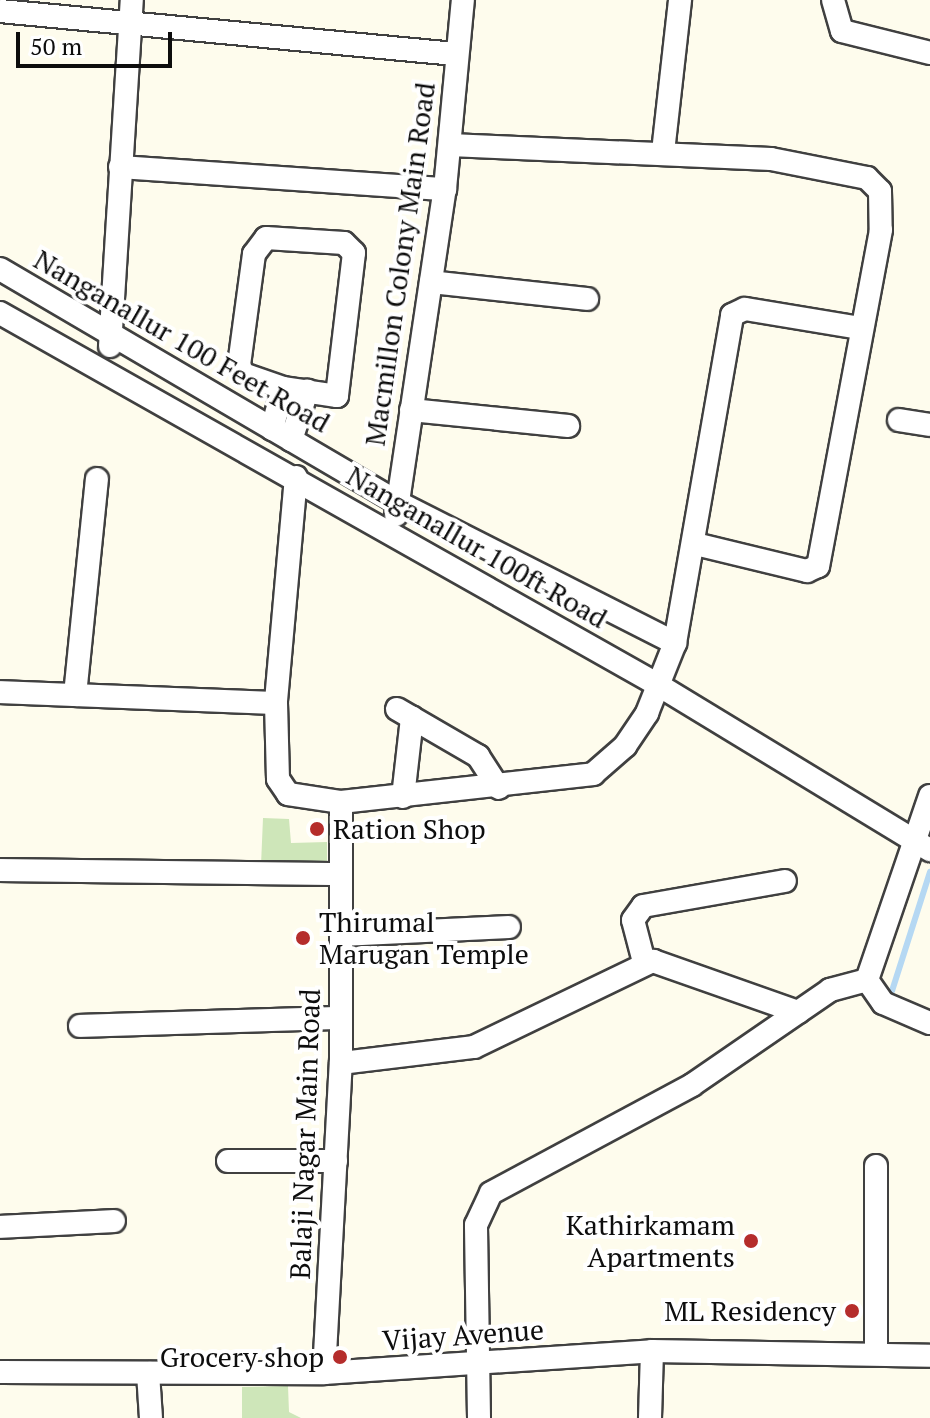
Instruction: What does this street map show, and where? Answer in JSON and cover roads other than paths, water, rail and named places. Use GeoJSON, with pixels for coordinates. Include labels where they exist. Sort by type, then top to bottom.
{"type":"FeatureCollection","features":[{"type":"Feature","properties":{"kind":"street"},"geometry":{"type":"LineString","coordinates":[[107,371],[132,0]]}},
{"type":"Feature","properties":{"kind":"street","name":"Macmillon Colony Main Road"},"geometry":{"type":"LineString","coordinates":[[395,536],[397,502],[445,189],[463,0]]}},
{"type":"Feature","properties":{"kind":"street"},"geometry":{"type":"LineString","coordinates":[[663,152],[680,0]]}},
{"type":"Feature","properties":{"kind":"street"},"geometry":{"type":"LineString","coordinates":[[833,0],[842,31],[930,53]]}},
{"type":"Feature","properties":{"kind":"street"},"geometry":{"type":"LineString","coordinates":[[0,11],[457,54]]}},
{"type":"Feature","properties":{"kind":"street"},"geometry":{"type":"LineString","coordinates":[[450,145],[771,159],[875,184],[881,230],[860,328],[818,566],[807,571],[695,544]]}},
{"type":"Feature","properties":{"kind":"street"},"geometry":{"type":"LineString","coordinates":[[120,167],[445,189]]}},
{"type":"Feature","properties":{"kind":"street"},"geometry":{"type":"LineString","coordinates":[[258,240],[344,243],[355,271],[343,383],[337,396],[283,388],[243,374],[239,365],[258,240]]}},
{"type":"Feature","properties":{"kind":"street","name":"Nanganallur 100 Feet Road"},"geometry":{"type":"LineString","coordinates":[[0,269],[397,502],[675,643]]}},
{"type":"Feature","properties":{"kind":"street"},"geometry":{"type":"LineString","coordinates":[[431,282],[587,299]]}},
{"type":"Feature","properties":{"kind":"street"},"geometry":{"type":"LineString","coordinates":[[296,477],[276,703],[278,779],[288,794],[341,802],[558,783],[593,774],[625,746],[660,686],[675,643],[695,544],[732,315],[745,309],[860,328]]}},
{"type":"Feature","properties":{"kind":"street","name":"Nanganallur 100ft Road"},"geometry":{"type":"LineString","coordinates":[[0,313],[296,477],[660,686],[924,846]]}},
{"type":"Feature","properties":{"kind":"street"},"geometry":{"type":"LineString","coordinates":[[281,434],[283,388]]}},
{"type":"Feature","properties":{"kind":"street"},"geometry":{"type":"LineString","coordinates":[[281,434],[307,391]]}},
{"type":"Feature","properties":{"kind":"street"},"geometry":{"type":"LineString","coordinates":[[411,410],[568,426]]}},
{"type":"Feature","properties":{"kind":"street"},"geometry":{"type":"LineString","coordinates":[[899,420],[930,425]]}},
{"type":"Feature","properties":{"kind":"street"},"geometry":{"type":"LineString","coordinates":[[75,695],[97,479]]}},
{"type":"Feature","properties":{"kind":"street"},"geometry":{"type":"LineString","coordinates":[[0,692],[276,703]]}},
{"type":"Feature","properties":{"kind":"street"},"geometry":{"type":"LineString","coordinates":[[403,797],[405,714],[478,756],[499,788]]}},
{"type":"Feature","properties":{"kind":"street"},"geometry":{"type":"LineString","coordinates":[[867,980],[924,846],[930,796]]}},
{"type":"Feature","properties":{"kind":"street","name":"Balaji Nagar Main Road"},"geometry":{"type":"LineString","coordinates":[[324,1373],[341,1063],[341,802]]}},
{"type":"Feature","properties":{"kind":"street"},"geometry":{"type":"LineString","coordinates":[[0,870],[340,874]]}},
{"type":"Feature","properties":{"kind":"street"},"geometry":{"type":"LineString","coordinates":[[644,962],[633,920],[643,906],[785,881]]}},
{"type":"Feature","properties":{"kind":"street"},"geometry":{"type":"LineString","coordinates":[[341,935],[509,927]]}},
{"type":"Feature","properties":{"kind":"street"},"geometry":{"type":"LineString","coordinates":[[341,1063],[474,1047],[644,962],[663,961],[798,1012]]}},
{"type":"Feature","properties":{"kind":"street"},"geometry":{"type":"LineString","coordinates":[[479,1418],[476,1225],[491,1193],[692,1085],[830,990],[867,980]]}},
{"type":"Feature","properties":{"kind":"street"},"geometry":{"type":"LineString","coordinates":[[867,980],[883,1003],[929,1022]]}},
{"type":"Feature","properties":{"kind":"street"},"geometry":{"type":"LineString","coordinates":[[80,1026],[341,1018]]}},
{"type":"Feature","properties":{"kind":"street"},"geometry":{"type":"LineString","coordinates":[[228,1161],[336,1161]]}},
{"type":"Feature","properties":{"kind":"street"},"geometry":{"type":"LineString","coordinates":[[876,1166],[876,1352]]}},
{"type":"Feature","properties":{"kind":"street"},"geometry":{"type":"LineString","coordinates":[[0,1227],[114,1221]]}},
{"type":"Feature","properties":{"kind":"street"},"geometry":{"type":"LineString","coordinates":[[650,1418],[652,1351]]}},
{"type":"Feature","properties":{"kind":"street","name":"Vijay Avenue"},"geometry":{"type":"LineString","coordinates":[[0,1372],[324,1373],[477,1366],[652,1351],[876,1352],[930,1356]]}},
{"type":"Feature","properties":{"kind":"street"},"geometry":{"type":"LineString","coordinates":[[148,1373],[151,1418]]}},
{"type":"Feature","properties":{"kind":"waterway"},"geometry":{"type":"LineString","coordinates":[[892,991],[930,872]]}},
{"type":"Feature","properties":{"kind":"place","name":"Ration Shop"},"geometry":{"type":"Point","coordinates":[317,829]}},
{"type":"Feature","properties":{"kind":"place","name":"Thirumal Marugan Temple"},"geometry":{"type":"Point","coordinates":[303,938]}},
{"type":"Feature","properties":{"kind":"place","name":"Kathirkamam Apartments"},"geometry":{"type":"Point","coordinates":[751,1241]}},
{"type":"Feature","properties":{"kind":"place","name":"ML Residency"},"geometry":{"type":"Point","coordinates":[852,1311]}},
{"type":"Feature","properties":{"kind":"place","name":"Grocery shop"},"geometry":{"type":"Point","coordinates":[340,1357]}}]}
